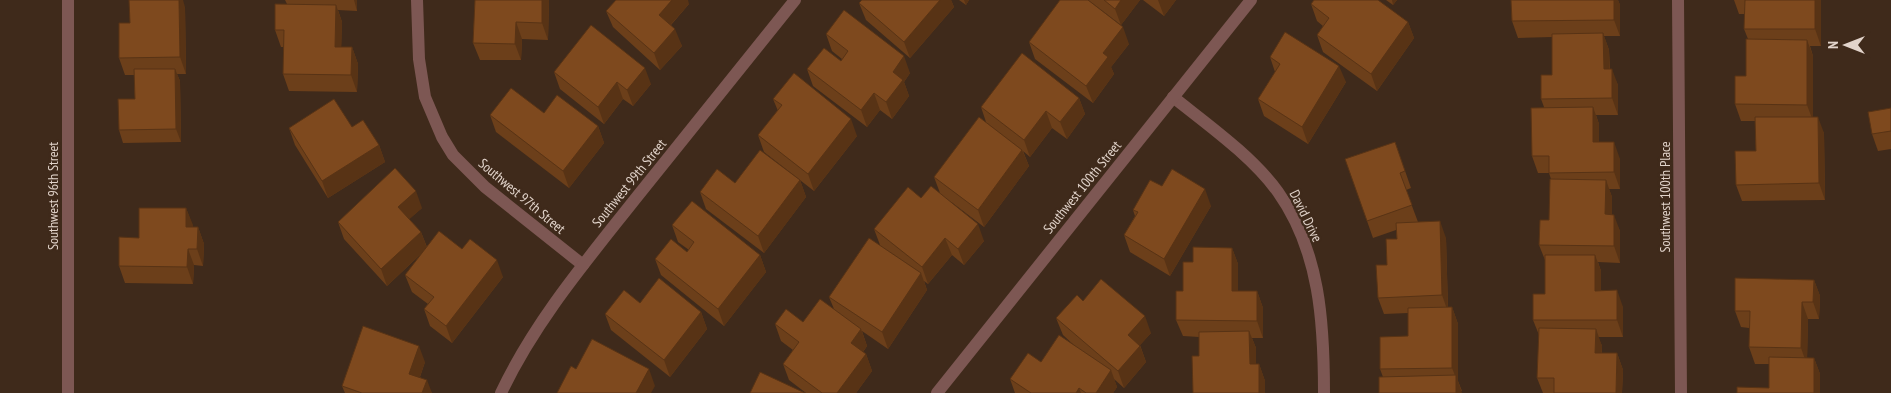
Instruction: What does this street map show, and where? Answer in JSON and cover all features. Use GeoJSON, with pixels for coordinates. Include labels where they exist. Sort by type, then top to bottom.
{"type":"FeatureCollection","features":[{"type":"Feature","properties":{"kind":"street","name":"Southwest 96th Street"},"geometry":{"type":"LineString","coordinates":[[68,0],[68,393]]}},
{"type":"Feature","properties":{"kind":"street","name":"Southwest 97th Street"},"geometry":{"type":"LineString","coordinates":[[417,0],[419,59],[425,97],[442,137],[453,155],[484,187],[584,265]]}},
{"type":"Feature","properties":{"kind":"street","name":"Southwest 99th Street"},"geometry":{"type":"LineString","coordinates":[[500,393],[531,337],[584,265],[795,0]]}},
{"type":"Feature","properties":{"kind":"street","name":"Southwest 100th Street"},"geometry":{"type":"LineString","coordinates":[[937,393],[1251,0]]}},
{"type":"Feature","properties":{"kind":"street","name":"Southwest 100th Place"},"geometry":{"type":"LineString","coordinates":[[1678,0],[1681,393]]}},
{"type":"Feature","properties":{"kind":"street","name":"David Drive"},"geometry":{"type":"LineString","coordinates":[[1173,98],[1222,137],[1264,176],[1278,192],[1290,212],[1312,265],[1320,304],[1324,343],[1324,393]]}},
{"type":"Feature","properties":{"kind":"building"},"geometry":{"type":"Polygon","coordinates":[[[129,0],[179,0],[180,57],[119,58],[119,23],[130,23],[129,0]]]}},
{"type":"Feature","properties":{"kind":"building"},"geometry":{"type":"Polygon","coordinates":[[[475,0],[542,0],[542,23],[516,22],[515,44],[473,43],[475,0]]]}},
{"type":"Feature","properties":{"kind":"building"},"geometry":{"type":"Polygon","coordinates":[[[616,0],[672,0],[659,15],[675,29],[654,53],[606,11],[616,0]]]}},
{"type":"Feature","properties":{"kind":"building"},"geometry":{"type":"Polygon","coordinates":[[[862,0],[940,0],[904,42],[859,3],[862,0]]]}},
{"type":"Feature","properties":{"kind":"building"},"geometry":{"type":"Polygon","coordinates":[[[1060,0],[1088,0],[1123,27],[1103,53],[1108,57],[1086,86],[1029,42],[1060,0]]]}},
{"type":"Feature","properties":{"kind":"building"},"geometry":{"type":"Polygon","coordinates":[[[1104,0],[1121,0],[1115,9],[1104,0]]]}},
{"type":"Feature","properties":{"kind":"building"},"geometry":{"type":"Polygon","coordinates":[[[1314,0],[1378,0],[1408,22],[1371,74],[1317,35],[1329,18],[1311,4],[1314,0]]]}},
{"type":"Feature","properties":{"kind":"building"},"geometry":{"type":"Polygon","coordinates":[[[1511,0],[1614,0],[1614,20],[1512,21],[1511,0]]]}},
{"type":"Feature","properties":{"kind":"building"},"geometry":{"type":"Polygon","coordinates":[[[1745,0],[1815,0],[1815,29],[1744,29],[1745,0]]]}},
{"type":"Feature","properties":{"kind":"building"},"geometry":{"type":"Polygon","coordinates":[[[275,4],[336,5],[335,47],[352,47],[351,75],[283,74],[284,30],[275,30],[275,4]]]}},
{"type":"Feature","properties":{"kind":"building"},"geometry":{"type":"Polygon","coordinates":[[[844,10],[904,56],[893,72],[903,80],[886,102],[874,93],[861,110],[807,69],[824,48],[841,61],[848,51],[826,34],[844,10]]]}},
{"type":"Feature","properties":{"kind":"building"},"geometry":{"type":"Polygon","coordinates":[[[591,25],[645,68],[627,90],[617,82],[598,107],[554,72],[591,25]]]}},
{"type":"Feature","properties":{"kind":"building"},"geometry":{"type":"Polygon","coordinates":[[[1285,32],[1339,66],[1302,127],[1258,99],[1280,64],[1270,57],[1285,32]]]}},
{"type":"Feature","properties":{"kind":"building"},"geometry":{"type":"Polygon","coordinates":[[[1603,33],[1604,69],[1612,69],[1612,98],[1541,99],[1541,75],[1552,75],[1552,34],[1603,33]]]}},
{"type":"Feature","properties":{"kind":"building"},"geometry":{"type":"Polygon","coordinates":[[[1746,39],[1807,40],[1807,105],[1735,104],[1735,76],[1746,76],[1746,39]]]}},
{"type":"Feature","properties":{"kind":"building"},"geometry":{"type":"Polygon","coordinates":[[[1022,53],[1079,98],[1060,122],[1046,111],[1024,140],[981,107],[1022,53]]]}},
{"type":"Feature","properties":{"kind":"building"},"geometry":{"type":"Polygon","coordinates":[[[134,69],[175,69],[176,129],[119,130],[118,99],[135,99],[134,69]]]}},
{"type":"Feature","properties":{"kind":"building"},"geometry":{"type":"Polygon","coordinates":[[[794,73],[851,119],[808,174],[758,135],[782,105],[773,99],[794,73]]]}},
{"type":"Feature","properties":{"kind":"building"},"geometry":{"type":"Polygon","coordinates":[[[511,88],[544,113],[557,95],[598,126],[563,171],[490,115],[511,88]]]}},
{"type":"Feature","properties":{"kind":"building"},"geometry":{"type":"Polygon","coordinates":[[[334,99],[352,127],[363,120],[379,145],[322,181],[289,128],[334,99]]]}},
{"type":"Feature","properties":{"kind":"building"},"geometry":{"type":"Polygon","coordinates":[[[1593,107],[1593,142],[1614,142],[1614,172],[1549,173],[1549,156],[1532,156],[1531,108],[1593,107]]]}},
{"type":"Feature","properties":{"kind":"building"},"geometry":{"type":"Polygon","coordinates":[[[1891,108],[1891,131],[1872,134],[1868,112],[1891,108]]]}},
{"type":"Feature","properties":{"kind":"building"},"geometry":{"type":"Polygon","coordinates":[[[979,117],[1022,150],[978,210],[934,177],[979,117]]]}},
{"type":"Feature","properties":{"kind":"building"},"geometry":{"type":"Polygon","coordinates":[[[1755,117],[1818,117],[1819,183],[1736,185],[1735,151],[1756,151],[1755,117]]]}},
{"type":"Feature","properties":{"kind":"building"},"geometry":{"type":"Polygon","coordinates":[[[1395,142],[1405,171],[1400,173],[1412,205],[1367,221],[1345,159],[1395,142]]]}},
{"type":"Feature","properties":{"kind":"building"},"geometry":{"type":"Polygon","coordinates":[[[760,150],[800,180],[758,236],[700,192],[717,169],[735,183],[760,150]]]}},
{"type":"Feature","properties":{"kind":"building"},"geometry":{"type":"Polygon","coordinates":[[[395,168],[416,191],[398,207],[421,232],[381,269],[338,222],[395,168]]]}},
{"type":"Feature","properties":{"kind":"building"},"geometry":{"type":"Polygon","coordinates":[[[1172,169],[1205,189],[1164,259],[1124,235],[1138,212],[1133,210],[1150,180],[1162,186],[1172,169]]]}},
{"type":"Feature","properties":{"kind":"building"},"geometry":{"type":"Polygon","coordinates":[[[1550,179],[1606,180],[1605,214],[1614,215],[1614,246],[1539,245],[1540,220],[1549,220],[1550,179]]]}},
{"type":"Feature","properties":{"kind":"building"},"geometry":{"type":"Polygon","coordinates":[[[931,186],[978,224],[958,249],[945,238],[922,267],[874,229],[908,187],[921,198],[931,186]]]}},
{"type":"Feature","properties":{"kind":"building"},"geometry":{"type":"Polygon","coordinates":[[[692,201],[760,255],[718,309],[655,259],[671,239],[687,252],[694,242],[672,225],[692,201]]]}},
{"type":"Feature","properties":{"kind":"building"},"geometry":{"type":"Polygon","coordinates":[[[139,208],[186,208],[186,227],[198,227],[197,249],[188,249],[187,267],[119,266],[119,237],[139,238],[139,208]]]}},
{"type":"Feature","properties":{"kind":"building"},"geometry":{"type":"Polygon","coordinates":[[[1440,221],[1442,295],[1378,298],[1376,265],[1387,265],[1386,239],[1397,239],[1396,223],[1440,221]]]}},
{"type":"Feature","properties":{"kind":"building"},"geometry":{"type":"Polygon","coordinates":[[[439,231],[462,249],[470,239],[497,260],[446,326],[424,309],[434,297],[405,275],[439,231]]]}},
{"type":"Feature","properties":{"kind":"building"},"geometry":{"type":"Polygon","coordinates":[[[869,238],[921,273],[882,332],[829,297],[869,238]]]}},
{"type":"Feature","properties":{"kind":"building"},"geometry":{"type":"Polygon","coordinates":[[[1193,247],[1232,248],[1232,291],[1257,291],[1257,321],[1176,320],[1176,291],[1183,291],[1183,262],[1193,262],[1193,247]]]}},
{"type":"Feature","properties":{"kind":"building"},"geometry":{"type":"Polygon","coordinates":[[[1545,255],[1595,255],[1595,291],[1617,290],[1617,320],[1533,320],[1533,294],[1545,294],[1545,255]]]}},
{"type":"Feature","properties":{"kind":"building"},"geometry":{"type":"Polygon","coordinates":[[[659,278],[701,312],[664,360],[605,314],[624,290],[640,303],[659,278]]]}},
{"type":"Feature","properties":{"kind":"building"},"geometry":{"type":"Polygon","coordinates":[[[1735,278],[1814,280],[1813,302],[1802,302],[1801,348],[1749,347],[1750,311],[1735,311],[1735,278]]]}},
{"type":"Feature","properties":{"kind":"building"},"geometry":{"type":"Polygon","coordinates":[[[1101,279],[1145,316],[1128,335],[1140,346],[1118,371],[1056,318],[1077,295],[1083,301],[1101,279]]]}},
{"type":"Feature","properties":{"kind":"building"},"geometry":{"type":"Polygon","coordinates":[[[820,299],[861,329],[851,343],[866,354],[837,393],[822,393],[783,364],[799,342],[775,324],[786,309],[803,322],[820,299]]]}},
{"type":"Feature","properties":{"kind":"building"},"geometry":{"type":"Polygon","coordinates":[[[1452,307],[1452,368],[1380,369],[1380,337],[1408,336],[1408,308],[1452,307]]]}},
{"type":"Feature","properties":{"kind":"building"},"geometry":{"type":"Polygon","coordinates":[[[363,326],[419,346],[409,374],[427,380],[422,393],[362,393],[342,386],[363,326]]]}},
{"type":"Feature","properties":{"kind":"building"},"geometry":{"type":"Polygon","coordinates":[[[1539,328],[1596,329],[1595,353],[1617,353],[1616,393],[1554,393],[1554,378],[1537,378],[1539,328]]]}},
{"type":"Feature","properties":{"kind":"building"},"geometry":{"type":"Polygon","coordinates":[[[1249,331],[1250,364],[1259,364],[1259,393],[1193,393],[1192,356],[1199,356],[1199,332],[1249,331]]]}},
{"type":"Feature","properties":{"kind":"building"},"geometry":{"type":"Polygon","coordinates":[[[1059,335],[1111,370],[1096,393],[1086,393],[1079,388],[1076,393],[1031,393],[1010,379],[1028,353],[1041,362],[1059,335]]]}},
{"type":"Feature","properties":{"kind":"building"},"geometry":{"type":"Polygon","coordinates":[[[592,339],[649,369],[636,393],[557,393],[571,366],[576,369],[592,339]]]}},
{"type":"Feature","properties":{"kind":"building"},"geometry":{"type":"Polygon","coordinates":[[[1769,357],[1814,358],[1814,393],[1737,393],[1737,387],[1769,388],[1769,357]]]}},
{"type":"Feature","properties":{"kind":"building"},"geometry":{"type":"Polygon","coordinates":[[[760,372],[805,393],[750,393],[760,372]]]}},
{"type":"Feature","properties":{"kind":"building"},"geometry":{"type":"Polygon","coordinates":[[[1456,375],[1456,393],[1379,393],[1379,377],[1456,375]]]}}]}
